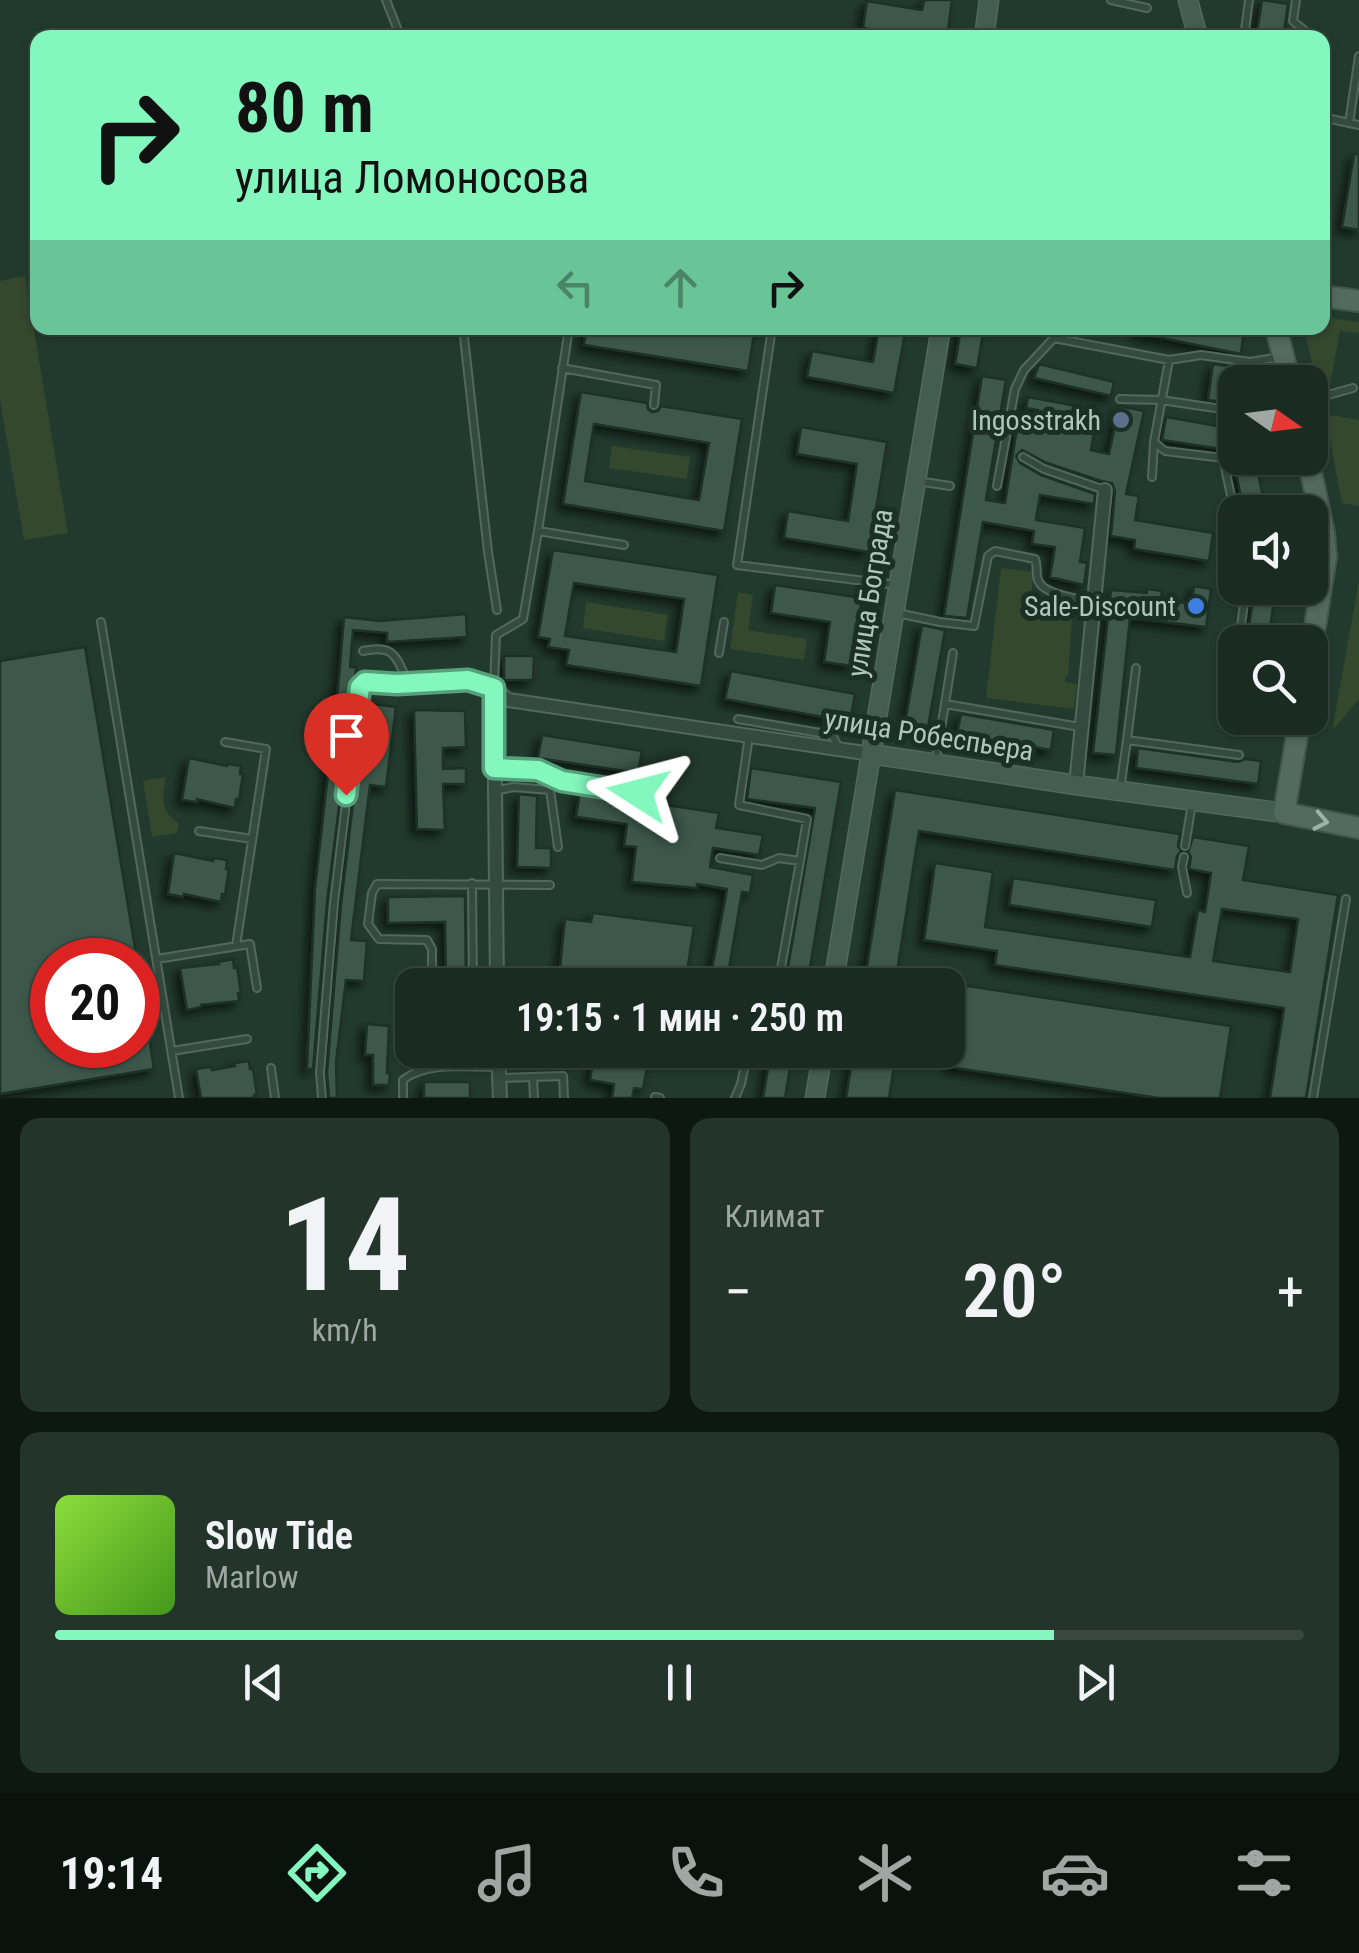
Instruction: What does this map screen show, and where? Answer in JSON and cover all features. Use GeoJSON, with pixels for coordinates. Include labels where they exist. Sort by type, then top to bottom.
{"type":"FeatureCollection","features":[{"type":"Feature","properties":{"kind":"main road"},"geometry":{"type":"LineString","coordinates":[[985,30],[990,0]]}},
{"type":"Feature","properties":{"kind":"main road"},"geometry":{"type":"LineString","coordinates":[[1188,0],[1196,30]]}},
{"type":"Feature","properties":{"kind":"main road"},"geometry":{"type":"LineString","coordinates":[[1330,297],[1359,301]]}},
{"type":"Feature","properties":{"kind":"main road","name":"улица Бограда"},"geometry":{"type":"LineString","coordinates":[[837,968],[940,335]]}},
{"type":"Feature","properties":{"kind":"main road"},"geometry":{"type":"LineString","coordinates":[[1278,335],[1285,365]]}},
{"type":"Feature","properties":{"kind":"main road"},"geometry":{"type":"LineString","coordinates":[[1284,813],[1297,735]]}},
{"type":"Feature","properties":{"kind":"main road","name":"улица Робеспьера"},"geometry":{"type":"LineString","coordinates":[[871,754],[1284,813],[1359,828]]}},
{"type":"Feature","properties":{"kind":"main road"},"geometry":{"type":"LineString","coordinates":[[815,1098],[820,1068]]}},
{"type":"Feature","properties":{"kind":"street"},"geometry":{"type":"LineString","coordinates":[[1076,786],[1105,490]]}},
{"type":"Feature","properties":{"kind":"street","name":"улица Робеспьера"},"geometry":{"type":"LineString","coordinates":[[468,680],[494,688],[508,700],[871,754]]}},
{"type":"Feature","properties":{"kind":"street"},"geometry":{"type":"LineString","coordinates":[[494,688],[496,968]]}},
{"type":"Feature","properties":{"kind":"street"},"geometry":{"type":"LineString","coordinates":[[499,1068],[500,1098]]}},
{"type":"Feature","properties":{"kind":"lane"},"geometry":{"type":"LineString","coordinates":[[386,0],[398,30]]}},
{"type":"Feature","properties":{"kind":"lane"},"geometry":{"type":"LineString","coordinates":[[1111,0],[1147,8]]}},
{"type":"Feature","properties":{"kind":"lane"},"geometry":{"type":"LineString","coordinates":[[1245,30],[1249,0]]}},
{"type":"Feature","properties":{"kind":"lane"},"geometry":{"type":"LineString","coordinates":[[1296,0],[1294,21],[1304,30]]}},
{"type":"Feature","properties":{"kind":"lane"},"geometry":{"type":"LineString","coordinates":[[1348,123],[1359,56]]}},
{"type":"Feature","properties":{"kind":"lane"},"geometry":{"type":"LineString","coordinates":[[1330,119],[1359,126]]}},
{"type":"Feature","properties":{"kind":"lane"},"geometry":{"type":"LineString","coordinates":[[464,335],[497,610]]}},
{"type":"Feature","properties":{"kind":"lane"},"geometry":{"type":"LineString","coordinates":[[494,688],[496,636],[523,619],[567,335]]}},
{"type":"Feature","properties":{"kind":"lane"},"geometry":{"type":"LineString","coordinates":[[771,335],[737,565],[898,585]]}},
{"type":"Feature","properties":{"kind":"lane"},"geometry":{"type":"LineString","coordinates":[[997,486],[1015,388],[1024,370],[1055,335]]}},
{"type":"Feature","properties":{"kind":"lane"},"geometry":{"type":"LineString","coordinates":[[1054,338],[1169,360],[1201,355],[1250,362],[1283,356]]}},
{"type":"Feature","properties":{"kind":"lane"},"geometry":{"type":"LineString","coordinates":[[1152,478],[1154,442],[1169,360]]}},
{"type":"Feature","properties":{"kind":"lane"},"geometry":{"type":"LineString","coordinates":[[562,368],[656,385],[654,404]]}},
{"type":"Feature","properties":{"kind":"lane"},"geometry":{"type":"LineString","coordinates":[[1328,395],[1353,388]]}},
{"type":"Feature","properties":{"kind":"lane"},"geometry":{"type":"LineString","coordinates":[[1120,398],[1218,408]]}},
{"type":"Feature","properties":{"kind":"lane"},"geometry":{"type":"LineString","coordinates":[[1154,442],[1165,451],[1224,458],[1231,495]]}},
{"type":"Feature","properties":{"kind":"lane"},"geometry":{"type":"LineString","coordinates":[[1023,457],[1044,469],[1105,490]]}},
{"type":"Feature","properties":{"kind":"lane"},"geometry":{"type":"LineString","coordinates":[[916,481],[950,486]]}},
{"type":"Feature","properties":{"kind":"lane"},"geometry":{"type":"LineString","coordinates":[[538,531],[624,545]]}},
{"type":"Feature","properties":{"kind":"lane"},"geometry":{"type":"LineString","coordinates":[[894,613],[974,626],[988,556],[995,550],[1035,558],[1038,581],[1044,588],[1093,602]]}},
{"type":"Feature","properties":{"kind":"lane"},"geometry":{"type":"LineString","coordinates":[[102,622],[154,938]]}},
{"type":"Feature","properties":{"kind":"lane"},"geometry":{"type":"LineString","coordinates":[[719,653],[724,622]]}},
{"type":"Feature","properties":{"kind":"lane"},"geometry":{"type":"LineString","coordinates":[[363,651],[387,649],[398,660],[408,684]]}},
{"type":"Feature","properties":{"kind":"lane"},"geometry":{"type":"LineString","coordinates":[[935,765],[953,653]]}},
{"type":"Feature","properties":{"kind":"lane"},"geometry":{"type":"LineString","coordinates":[[1120,792],[1136,668]]}},
{"type":"Feature","properties":{"kind":"lane"},"geometry":{"type":"LineString","coordinates":[[322,1098],[320,1073],[334,903],[360,687],[365,682],[468,680]]}},
{"type":"Feature","properties":{"kind":"lane"},"geometry":{"type":"LineString","coordinates":[[945,704],[1082,728]]}},
{"type":"Feature","properties":{"kind":"lane"},"geometry":{"type":"LineString","coordinates":[[738,719],[832,735],[840,750]]}},
{"type":"Feature","properties":{"kind":"lane"},"geometry":{"type":"LineString","coordinates":[[750,736],[739,806],[806,819],[781,968]]}},
{"type":"Feature","properties":{"kind":"lane"},"geometry":{"type":"LineString","coordinates":[[1127,740],[1239,755]]}},
{"type":"Feature","properties":{"kind":"lane"},"geometry":{"type":"LineString","coordinates":[[225,742],[266,748],[236,946]]}},
{"type":"Feature","properties":{"kind":"lane"},"geometry":{"type":"LineString","coordinates":[[494,768],[538,770],[562,781],[638,793]]}},
{"type":"Feature","properties":{"kind":"lane"},"geometry":{"type":"LineString","coordinates":[[494,791],[514,787],[550,790],[558,847]]}},
{"type":"Feature","properties":{"kind":"lane"},"geometry":{"type":"LineString","coordinates":[[1185,846],[1192,802]]}},
{"type":"Feature","properties":{"kind":"lane"},"geometry":{"type":"LineString","coordinates":[[199,830],[252,838]]}},
{"type":"Feature","properties":{"kind":"lane"},"geometry":{"type":"LineString","coordinates":[[1184,856],[1182,868],[1188,893]]}},
{"type":"Feature","properties":{"kind":"lane"},"geometry":{"type":"LineString","coordinates":[[720,858],[762,865],[779,858],[800,861]]}},
{"type":"Feature","properties":{"kind":"lane"},"geometry":{"type":"LineString","coordinates":[[432,968],[432,949],[427,940],[379,939],[368,924],[377,884],[550,884]]}},
{"type":"Feature","properties":{"kind":"lane"},"geometry":{"type":"LineString","coordinates":[[472,884],[473,968]]}},
{"type":"Feature","properties":{"kind":"lane"},"geometry":{"type":"LineString","coordinates":[[1313,1098],[1346,899]]}},
{"type":"Feature","properties":{"kind":"lane"},"geometry":{"type":"LineString","coordinates":[[160,958],[250,944],[257,988]]}},
{"type":"Feature","properties":{"kind":"lane"},"geometry":{"type":"LineString","coordinates":[[160,977],[180,1098]]}},
{"type":"Feature","properties":{"kind":"lane"},"geometry":{"type":"LineString","coordinates":[[172,1051],[247,1039]]}},
{"type":"Feature","properties":{"kind":"lane"},"geometry":{"type":"LineString","coordinates":[[271,1068],[276,1098]]}},
{"type":"Feature","properties":{"kind":"lane"},"geometry":{"type":"LineString","coordinates":[[403,1098],[402,1080],[412,1072],[433,1068]]}},
{"type":"Feature","properties":{"kind":"lane"},"geometry":{"type":"LineString","coordinates":[[479,1068],[533,1077],[564,1076],[564,1098]]}},
{"type":"Feature","properties":{"kind":"lane"},"geometry":{"type":"LineString","coordinates":[[735,1098],[744,1068]]}},
{"type":"Feature","properties":{"kind":"lane"},"geometry":{"type":"LineString","coordinates":[[533,1077],[534,1098]]}},
{"type":"Feature","properties":{"kind":"green space"},"geometry":{"type":"Polygon","coordinates":[[[25,276],[30,335],[35,335],[68,533],[24,540],[0,400],[0,281],[25,276]]]}},
{"type":"Feature","properties":{"kind":"green space"},"geometry":{"type":"Polygon","coordinates":[[[1330,318],[1359,322],[1359,333],[1340,331],[1330,384],[1328,365],[1313,365],[1306,335],[1330,335],[1330,318]]]}},
{"type":"Feature","properties":{"kind":"green space"},"geometry":{"type":"Polygon","coordinates":[[[1328,415],[1359,420],[1359,506],[1342,503],[1328,415]]]}},
{"type":"Feature","properties":{"kind":"green space"},"geometry":{"type":"Polygon","coordinates":[[[612,446],[690,457],[687,479],[609,468],[612,446]]]}},
{"type":"Feature","properties":{"kind":"green space"},"geometry":{"type":"Polygon","coordinates":[[[1001,568],[1034,572],[1031,595],[1057,598],[1060,607],[1072,617],[1065,682],[1077,684],[1074,709],[986,698],[1001,568]]]}},
{"type":"Feature","properties":{"kind":"green space"},"geometry":{"type":"Polygon","coordinates":[[[1359,581],[1359,699],[1332,731],[1359,581]]]}},
{"type":"Feature","properties":{"kind":"green space"},"geometry":{"type":"Polygon","coordinates":[[[738,592],[753,595],[748,630],[807,639],[804,660],[730,649],[738,592]]]}},
{"type":"Feature","properties":{"kind":"green space"},"geometry":{"type":"Polygon","coordinates":[[[586,602],[668,615],[664,641],[583,628],[586,602]]]}},
{"type":"Feature","properties":{"kind":"green space"},"geometry":{"type":"Polygon","coordinates":[[[166,777],[164,803],[179,823],[177,833],[152,837],[143,781],[166,777]]]}},
{"type":"Feature","properties":{"kind":"building"},"geometry":{"type":"Polygon","coordinates":[[[924,0],[952,0],[948,30],[863,28],[867,1],[922,10],[924,0]]]}},
{"type":"Feature","properties":{"kind":"building"},"geometry":{"type":"Polygon","coordinates":[[[1262,0],[1288,4],[1284,30],[1257,30],[1262,0]]]}},
{"type":"Feature","properties":{"kind":"building"},"geometry":{"type":"Polygon","coordinates":[[[1354,154],[1359,154],[1359,230],[1342,227],[1354,154]]]}},
{"type":"Feature","properties":{"kind":"building"},"geometry":{"type":"Polygon","coordinates":[[[585,335],[754,335],[748,371],[584,345],[585,335]]]}},
{"type":"Feature","properties":{"kind":"building"},"geometry":{"type":"Polygon","coordinates":[[[878,335],[905,335],[894,393],[807,377],[812,351],[873,362],[878,335]]]}},
{"type":"Feature","properties":{"kind":"building"},"geometry":{"type":"Polygon","coordinates":[[[960,335],[983,335],[977,368],[955,364],[960,335]]]}},
{"type":"Feature","properties":{"kind":"building"},"geometry":{"type":"Polygon","coordinates":[[[1147,335],[1243,335],[1241,354],[1147,335]]]}},
{"type":"Feature","properties":{"kind":"building"},"geometry":{"type":"Polygon","coordinates":[[[1039,364],[1114,382],[1111,396],[1034,378],[1039,364]]]}},
{"type":"Feature","properties":{"kind":"building"},"geometry":{"type":"Polygon","coordinates":[[[1213,364],[1220,365],[1218,401],[1208,400],[1213,364]]]}},
{"type":"Feature","properties":{"kind":"building"},"geometry":{"type":"Polygon","coordinates":[[[982,376],[1006,380],[986,500],[1005,503],[1017,428],[1034,431],[1038,410],[1026,408],[1028,397],[1098,410],[1091,450],[1109,454],[1119,406],[1144,411],[1126,494],[1139,496],[1135,520],[1213,533],[1209,561],[1134,549],[1135,540],[1111,536],[1115,491],[1112,483],[1047,463],[1022,450],[1016,456],[1020,463],[1041,475],[1095,494],[1094,504],[1040,495],[1036,520],[1085,528],[1080,562],[1087,563],[1084,585],[1050,577],[1055,547],[1032,544],[1034,531],[983,522],[967,618],[944,616],[982,376]]]}},
{"type":"Feature","properties":{"kind":"building"},"geometry":{"type":"Polygon","coordinates":[[[581,392],[647,403],[652,412],[661,406],[742,419],[724,531],[563,504],[581,392]],[[594,424],[585,481],[699,500],[709,443],[594,424]]]}},
{"type":"Feature","properties":{"kind":"building"},"geometry":{"type":"Polygon","coordinates":[[[1166,417],[1218,426],[1218,448],[1162,440],[1166,417]]]}},
{"type":"Feature","properties":{"kind":"building"},"geometry":{"type":"Polygon","coordinates":[[[801,427],[887,442],[869,552],[784,538],[788,511],[848,521],[857,464],[797,454],[801,427]]]}},
{"type":"Feature","properties":{"kind":"building"},"geometry":{"type":"Polygon","coordinates":[[[1236,475],[1258,475],[1263,495],[1241,495],[1236,475]]]}},
{"type":"Feature","properties":{"kind":"building"},"geometry":{"type":"Polygon","coordinates":[[[553,550],[718,575],[701,686],[566,665],[569,650],[548,647],[550,639],[538,637],[553,550]],[[574,583],[565,636],[676,652],[684,599],[574,583]]]}},
{"type":"Feature","properties":{"kind":"building"},"geometry":{"type":"Polygon","coordinates":[[[775,585],[862,598],[852,666],[824,662],[830,622],[771,613],[775,585]]]}},
{"type":"Feature","properties":{"kind":"building"},"geometry":{"type":"Polygon","coordinates":[[[1194,586],[1211,589],[1206,627],[1130,618],[1116,755],[1093,753],[1111,590],[1162,591],[1161,600],[1192,604],[1194,586]]]}},
{"type":"Feature","properties":{"kind":"building"},"geometry":{"type":"Polygon","coordinates":[[[1252,605],[1273,605],[1270,625],[1249,625],[1252,605]]]}},
{"type":"Feature","properties":{"kind":"building"},"geometry":{"type":"Polygon","coordinates":[[[466,614],[467,637],[387,642],[387,633],[353,630],[350,667],[356,667],[355,680],[327,902],[313,1069],[307,1069],[315,888],[344,617],[380,621],[466,614]]]}},
{"type":"Feature","properties":{"kind":"building"},"geometry":{"type":"Polygon","coordinates":[[[922,625],[945,630],[928,727],[905,723],[922,625]]]}},
{"type":"Feature","properties":{"kind":"building"},"geometry":{"type":"Polygon","coordinates":[[[85,647],[133,938],[30,938],[30,1068],[154,1069],[0,1094],[0,661],[85,647]]]}},
{"type":"Feature","properties":{"kind":"building"},"geometry":{"type":"Polygon","coordinates":[[[504,656],[534,656],[533,680],[504,680],[504,656]]]}},
{"type":"Feature","properties":{"kind":"building"},"geometry":{"type":"Polygon","coordinates":[[[731,671],[855,694],[850,722],[725,699],[731,671]]]}},
{"type":"Feature","properties":{"kind":"building"},"geometry":{"type":"Polygon","coordinates":[[[365,703],[396,707],[386,787],[370,785],[351,940],[367,941],[364,981],[346,980],[336,1062],[337,1098],[329,1098],[327,1073],[341,904],[365,703]]]}},
{"type":"Feature","properties":{"kind":"building"},"geometry":{"type":"Polygon","coordinates":[[[414,710],[465,711],[466,747],[443,748],[443,769],[466,768],[466,784],[443,784],[445,830],[417,829],[414,710]]]}},
{"type":"Feature","properties":{"kind":"building"},"geometry":{"type":"Polygon","coordinates":[[[961,714],[1054,730],[1051,750],[957,734],[961,714]]]}},
{"type":"Feature","properties":{"kind":"building"},"geometry":{"type":"Polygon","coordinates":[[[542,735],[642,751],[638,773],[538,758],[542,735]]]}},
{"type":"Feature","properties":{"kind":"building"},"geometry":{"type":"Polygon","coordinates":[[[1138,748],[1238,762],[1261,761],[1258,784],[1136,768],[1138,748]]]}},
{"type":"Feature","properties":{"kind":"building"},"geometry":{"type":"Polygon","coordinates":[[[189,758],[241,766],[243,774],[235,808],[197,799],[182,800],[189,758]]]}},
{"type":"Feature","properties":{"kind":"building"},"geometry":{"type":"Polygon","coordinates":[[[751,768],[841,782],[810,968],[788,968],[815,808],[747,799],[751,768]]]}},
{"type":"Feature","properties":{"kind":"building"},"geometry":{"type":"Polygon","coordinates":[[[895,790],[1180,834],[1181,851],[1175,870],[919,831],[898,968],[867,968],[895,790]]]}},
{"type":"Feature","properties":{"kind":"building"},"geometry":{"type":"Polygon","coordinates":[[[580,792],[719,813],[716,828],[763,835],[759,855],[713,848],[710,867],[753,875],[750,893],[742,892],[729,968],[712,968],[727,889],[632,882],[636,847],[624,846],[627,824],[576,817],[580,792]]]}},
{"type":"Feature","properties":{"kind":"building"},"geometry":{"type":"Polygon","coordinates":[[[519,794],[537,796],[536,848],[551,848],[551,868],[517,867],[519,794]]]}},
{"type":"Feature","properties":{"kind":"building"},"geometry":{"type":"Polygon","coordinates":[[[1193,837],[1249,846],[1243,880],[1338,895],[1306,1098],[1270,1098],[1284,1008],[995,965],[997,951],[924,940],[935,863],[993,872],[985,927],[1190,957],[1198,910],[1205,912],[1211,873],[1189,869],[1188,852],[1193,837]],[[1222,909],[1213,961],[1290,972],[1298,919],[1222,909]]]}},
{"type":"Feature","properties":{"kind":"building"},"geometry":{"type":"Polygon","coordinates":[[[174,853],[227,860],[229,869],[221,902],[168,894],[174,853]]]}},
{"type":"Feature","properties":{"kind":"building"},"geometry":{"type":"Polygon","coordinates":[[[1013,878],[1156,900],[1152,927],[1009,905],[1013,878]]]}},
{"type":"Feature","properties":{"kind":"building"},"geometry":{"type":"Polygon","coordinates":[[[465,896],[466,968],[446,968],[445,922],[388,923],[388,897],[465,896]]]}},
{"type":"Feature","properties":{"kind":"building"},"geometry":{"type":"Polygon","coordinates":[[[593,913],[694,926],[688,968],[560,968],[565,919],[591,922],[593,913]]]}},
{"type":"Feature","properties":{"kind":"building"},"geometry":{"type":"Polygon","coordinates":[[[233,959],[241,993],[239,1001],[187,1010],[180,968],[233,959]]]}},
{"type":"Feature","properties":{"kind":"building"},"geometry":{"type":"Polygon","coordinates":[[[965,986],[1231,1026],[1220,1098],[1159,1098],[956,1068],[965,1068],[965,986]]]}},
{"type":"Feature","properties":{"kind":"building"},"geometry":{"type":"Polygon","coordinates":[[[367,1024],[389,1026],[389,1085],[373,1085],[373,1055],[365,1055],[367,1024]]]}},
{"type":"Feature","properties":{"kind":"building"},"geometry":{"type":"Polygon","coordinates":[[[249,1061],[257,1095],[254,1098],[201,1098],[196,1069],[212,1070],[249,1061]]]}},
{"type":"Feature","properties":{"kind":"building"},"geometry":{"type":"Polygon","coordinates":[[[592,1068],[647,1068],[643,1089],[634,1088],[632,1098],[612,1098],[614,1084],[590,1080],[592,1068]]]}},
{"type":"Feature","properties":{"kind":"building"},"geometry":{"type":"Polygon","coordinates":[[[768,1068],[790,1068],[785,1098],[763,1098],[768,1068]]]}},
{"type":"Feature","properties":{"kind":"building"},"geometry":{"type":"Polygon","coordinates":[[[851,1068],[894,1068],[889,1098],[846,1098],[851,1068]]]}},
{"type":"Feature","properties":{"kind":"building"},"geometry":{"type":"Polygon","coordinates":[[[424,1082],[470,1082],[470,1098],[424,1098],[424,1082]]]}},
{"type":"Feature","properties":{"kind":"place","name":"Ingosstrakh"},"geometry":{"type":"Point","coordinates":[1121,420]}},
{"type":"Feature","properties":{"kind":"place","name":"Sale-Discount"},"geometry":{"type":"Point","coordinates":[1196,606]}},
{"type":"Feature","properties":{"kind":"route"},"geometry":{"type":"LineString","coordinates":[[346,795],[360,687],[365,682],[468,680],[494,688],[494,768],[538,770],[562,781],[638,793]]}}]}
